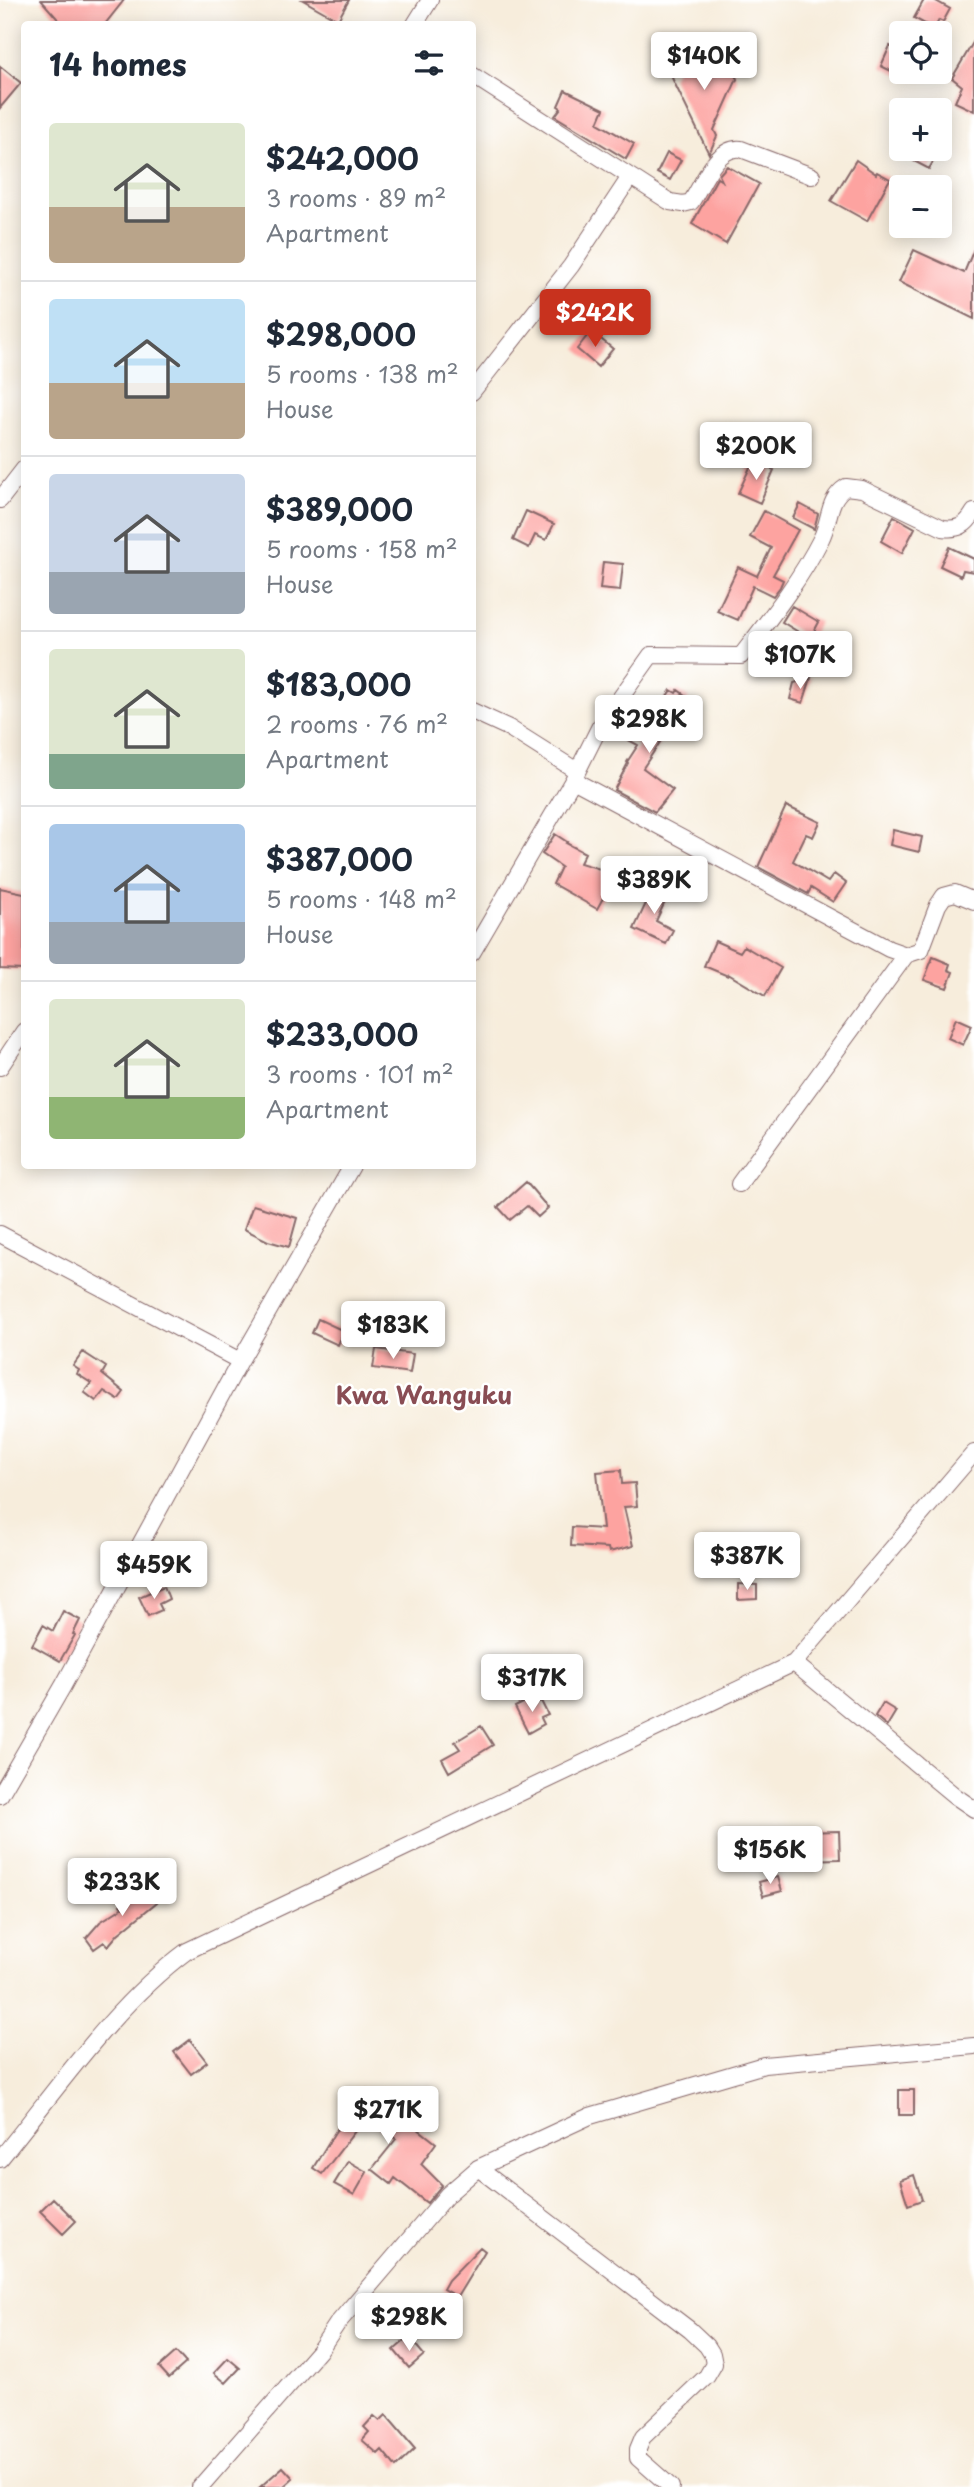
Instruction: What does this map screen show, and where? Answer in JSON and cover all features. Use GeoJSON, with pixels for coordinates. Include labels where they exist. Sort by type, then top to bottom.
{"type":"FeatureCollection","features":[{"type":"Feature","properties":{"kind":"street"},"geometry":{"type":"LineString","coordinates":[[417,21],[428,1]]}},
{"type":"Feature","properties":{"kind":"street"},"geometry":{"type":"LineString","coordinates":[[476,78],[670,202],[691,202],[720,157],[727,150],[737,148],[812,176]]}},
{"type":"Feature","properties":{"kind":"street"},"geometry":{"type":"LineString","coordinates":[[476,387],[571,266],[630,177]]}},
{"type":"Feature","properties":{"kind":"street"},"geometry":{"type":"LineString","coordinates":[[0,500],[21,473]]}},
{"type":"Feature","properties":{"kind":"street"},"geometry":{"type":"LineString","coordinates":[[476,946],[575,776],[599,728],[651,655],[741,656],[804,571],[821,539],[836,493],[846,487],[862,489],[943,528],[955,529],[968,522],[974,512]]}},
{"type":"Feature","properties":{"kind":"street"},"geometry":{"type":"LineString","coordinates":[[476,713],[509,728],[575,776],[889,949],[906,955]]}},
{"type":"Feature","properties":{"kind":"street"},"geometry":{"type":"LineString","coordinates":[[739,1184],[906,955],[921,950],[944,896],[955,893],[974,901]]}},
{"type":"Feature","properties":{"kind":"street"},"geometry":{"type":"LineString","coordinates":[[0,1068],[21,1036]]}},
{"type":"Feature","properties":{"kind":"street"},"geometry":{"type":"LineString","coordinates":[[0,1795],[63,1686],[240,1361],[350,1169]]}},
{"type":"Feature","properties":{"kind":"street"},"geometry":{"type":"LineString","coordinates":[[0,1234],[240,1361]]}},
{"type":"Feature","properties":{"kind":"street"},"geometry":{"type":"LineString","coordinates":[[0,2159],[129,2001],[161,1970],[187,1951],[794,1663],[974,1453]]}},
{"type":"Feature","properties":{"kind":"street"},"geometry":{"type":"LineString","coordinates":[[794,1663],[974,1809]]}},
{"type":"Feature","properties":{"kind":"street"},"geometry":{"type":"LineString","coordinates":[[200,2487],[319,2351],[337,2323],[448,2194],[478,2168],[590,2116],[764,2065],[974,2046]]}},
{"type":"Feature","properties":{"kind":"street"},"geometry":{"type":"LineString","coordinates":[[478,2168],[690,2330],[712,2354],[714,2364],[706,2376],[643,2437],[638,2449],[638,2458],[671,2487]]}},
{"type":"Feature","properties":{"kind":"building"},"geometry":{"type":"Polygon","coordinates":[[[41,0],[124,0],[107,21],[59,21],[41,0]]]}},
{"type":"Feature","properties":{"kind":"building"},"geometry":{"type":"Polygon","coordinates":[[[303,0],[349,0],[338,20],[303,0]]]}},
{"type":"Feature","properties":{"kind":"building"},"geometry":{"type":"Polygon","coordinates":[[[924,0],[934,0],[950,9],[944,21],[919,21],[914,18],[924,0]]]}},
{"type":"Feature","properties":{"kind":"building"},"geometry":{"type":"Polygon","coordinates":[[[974,41],[974,111],[955,102],[962,86],[952,78],[974,41]]]}},
{"type":"Feature","properties":{"kind":"building"},"geometry":{"type":"Polygon","coordinates":[[[686,48],[733,70],[737,79],[714,130],[717,136],[709,154],[672,78],[686,48]]]}},
{"type":"Feature","properties":{"kind":"building"},"geometry":{"type":"Polygon","coordinates":[[[889,48],[889,70],[881,66],[889,48]]]}},
{"type":"Feature","properties":{"kind":"building"},"geometry":{"type":"Polygon","coordinates":[[[0,66],[21,83],[0,108],[0,66]]]}},
{"type":"Feature","properties":{"kind":"building"},"geometry":{"type":"Polygon","coordinates":[[[565,90],[604,109],[598,123],[634,144],[626,159],[555,116],[561,108],[558,106],[565,90]]]}},
{"type":"Feature","properties":{"kind":"building"},"geometry":{"type":"Polygon","coordinates":[[[667,153],[681,160],[670,180],[657,173],[667,153]]]}},
{"type":"Feature","properties":{"kind":"building"},"geometry":{"type":"Polygon","coordinates":[[[856,160],[876,174],[877,172],[889,178],[867,221],[831,201],[856,160]]]}},
{"type":"Feature","properties":{"kind":"building"},"geometry":{"type":"Polygon","coordinates":[[[914,161],[933,161],[929,169],[914,161]]]}},
{"type":"Feature","properties":{"kind":"building"},"geometry":{"type":"Polygon","coordinates":[[[727,166],[759,184],[726,244],[692,224],[717,178],[722,181],[719,175],[727,166]]]}},
{"type":"Feature","properties":{"kind":"building"},"geometry":{"type":"Polygon","coordinates":[[[974,249],[974,319],[899,282],[914,250],[964,273],[974,249]]]}},
{"type":"Feature","properties":{"kind":"building"},"geometry":{"type":"Polygon","coordinates":[[[591,331],[613,349],[598,367],[577,349],[591,331]]]}},
{"type":"Feature","properties":{"kind":"building"},"geometry":{"type":"Polygon","coordinates":[[[753,461],[774,470],[760,503],[738,493],[753,461]]]}},
{"type":"Feature","properties":{"kind":"building"},"geometry":{"type":"Polygon","coordinates":[[[800,504],[818,514],[814,529],[793,518],[800,504]]]}},
{"type":"Feature","properties":{"kind":"building"},"geometry":{"type":"Polygon","coordinates":[[[526,511],[554,524],[546,540],[535,535],[529,548],[513,540],[526,511]]]}},
{"type":"Feature","properties":{"kind":"building"},"geometry":{"type":"Polygon","coordinates":[[[764,511],[798,530],[773,575],[783,580],[780,587],[773,596],[753,586],[738,620],[717,611],[738,567],[757,576],[771,548],[750,537],[764,511]]]}},
{"type":"Feature","properties":{"kind":"building"},"geometry":{"type":"Polygon","coordinates":[[[894,516],[915,528],[902,553],[881,541],[894,516]]]}},
{"type":"Feature","properties":{"kind":"building"},"geometry":{"type":"Polygon","coordinates":[[[949,547],[974,559],[974,572],[963,570],[961,576],[940,566],[949,547]]]}},
{"type":"Feature","properties":{"kind":"building"},"geometry":{"type":"Polygon","coordinates":[[[603,562],[623,564],[620,591],[600,589],[603,562]]]}},
{"type":"Feature","properties":{"kind":"building"},"geometry":{"type":"Polygon","coordinates":[[[792,606],[819,622],[810,639],[782,622],[792,606]]]}},
{"type":"Feature","properties":{"kind":"building"},"geometry":{"type":"Polygon","coordinates":[[[811,678],[803,703],[790,699],[794,683],[811,678]]]}},
{"type":"Feature","properties":{"kind":"building"},"geometry":{"type":"Polygon","coordinates":[[[671,690],[676,693],[678,690],[689,698],[643,768],[673,790],[655,812],[614,790],[638,745],[625,738],[638,717],[648,724],[671,690]]]}},
{"type":"Feature","properties":{"kind":"building"},"geometry":{"type":"Polygon","coordinates":[[[786,806],[820,822],[813,837],[806,834],[793,861],[828,882],[834,874],[846,883],[833,902],[811,888],[808,894],[758,867],[786,806]]]}},
{"type":"Feature","properties":{"kind":"building"},"geometry":{"type":"Polygon","coordinates":[[[893,830],[922,837],[919,852],[890,845],[893,830]]]}},
{"type":"Feature","properties":{"kind":"building"},"geometry":{"type":"Polygon","coordinates":[[[555,834],[585,853],[580,863],[613,873],[597,909],[553,884],[561,867],[542,854],[555,834]]]}},
{"type":"Feature","properties":{"kind":"building"},"geometry":{"type":"Polygon","coordinates":[[[655,884],[670,891],[656,921],[673,930],[666,944],[634,929],[655,884]]]}},
{"type":"Feature","properties":{"kind":"building"},"geometry":{"type":"Polygon","coordinates":[[[0,888],[21,892],[21,970],[0,969],[0,888]]]}},
{"type":"Feature","properties":{"kind":"building"},"geometry":{"type":"Polygon","coordinates":[[[715,941],[740,952],[744,946],[781,968],[765,996],[728,974],[704,966],[715,941]]]}},
{"type":"Feature","properties":{"kind":"building"},"geometry":{"type":"Polygon","coordinates":[[[933,957],[950,964],[948,970],[953,972],[947,988],[924,980],[933,957]]]}},
{"type":"Feature","properties":{"kind":"building"},"geometry":{"type":"Polygon","coordinates":[[[956,1018],[972,1025],[963,1045],[948,1038],[956,1018]]]}},
{"type":"Feature","properties":{"kind":"building"},"geometry":{"type":"Polygon","coordinates":[[[526,1182],[548,1208],[538,1217],[527,1206],[510,1220],[498,1207],[526,1182]]]}},
{"type":"Feature","properties":{"kind":"building"},"geometry":{"type":"Polygon","coordinates":[[[253,1205],[297,1218],[289,1247],[268,1241],[244,1229],[253,1205]]]}},
{"type":"Feature","properties":{"kind":"building"},"geometry":{"type":"Polygon","coordinates":[[[318,1319],[344,1331],[338,1345],[312,1333],[318,1319]]]}},
{"type":"Feature","properties":{"kind":"building"},"geometry":{"type":"Polygon","coordinates":[[[376,1349],[413,1354],[410,1373],[373,1368],[376,1349]]]}},
{"type":"Feature","properties":{"kind":"building"},"geometry":{"type":"Polygon","coordinates":[[[83,1352],[106,1367],[102,1374],[124,1392],[118,1400],[104,1391],[96,1401],[84,1392],[91,1383],[77,1374],[79,1370],[73,1366],[83,1352]]]}},
{"type":"Feature","properties":{"kind":"building"},"geometry":{"type":"Polygon","coordinates":[[[621,1470],[622,1484],[635,1483],[637,1506],[624,1507],[633,1546],[609,1552],[608,1548],[571,1546],[572,1527],[603,1529],[597,1472],[621,1470]]]}},
{"type":"Feature","properties":{"kind":"building"},"geometry":{"type":"Polygon","coordinates":[[[172,1547],[178,1559],[139,1578],[136,1574],[143,1561],[172,1547]]]}},
{"type":"Feature","properties":{"kind":"building"},"geometry":{"type":"Polygon","coordinates":[[[738,1584],[757,1585],[757,1599],[738,1600],[738,1584]]]}},
{"type":"Feature","properties":{"kind":"building"},"geometry":{"type":"Polygon","coordinates":[[[164,1586],[169,1599],[159,1604],[162,1610],[148,1616],[139,1597],[164,1586]]]}},
{"type":"Feature","properties":{"kind":"building"},"geometry":{"type":"Polygon","coordinates":[[[63,1611],[80,1620],[60,1661],[32,1645],[43,1625],[53,1631],[63,1611]]]}},
{"type":"Feature","properties":{"kind":"building"},"geometry":{"type":"Polygon","coordinates":[[[533,1698],[536,1703],[541,1701],[548,1715],[541,1718],[544,1724],[528,1733],[515,1707],[533,1698]]]}},
{"type":"Feature","properties":{"kind":"building"},"geometry":{"type":"Polygon","coordinates":[[[883,1703],[896,1711],[887,1726],[875,1716],[883,1703]]]}},
{"type":"Feature","properties":{"kind":"building"},"geometry":{"type":"Polygon","coordinates":[[[481,1726],[493,1745],[449,1772],[442,1759],[460,1749],[455,1742],[481,1726]]]}},
{"type":"Feature","properties":{"kind":"building"},"geometry":{"type":"Polygon","coordinates":[[[839,1831],[840,1859],[802,1860],[801,1832],[839,1831]]]}},
{"type":"Feature","properties":{"kind":"building"},"geometry":{"type":"Polygon","coordinates":[[[778,1877],[782,1891],[763,1896],[759,1882],[778,1877]]]}},
{"type":"Feature","properties":{"kind":"building"},"geometry":{"type":"Polygon","coordinates":[[[145,1886],[157,1902],[118,1934],[108,1946],[104,1942],[94,1949],[86,1938],[100,1922],[122,1908],[120,1905],[145,1886]]]}},
{"type":"Feature","properties":{"kind":"building"},"geometry":{"type":"Polygon","coordinates":[[[190,2040],[207,2062],[191,2074],[174,2052],[190,2040]]]}},
{"type":"Feature","properties":{"kind":"building"},"geometry":{"type":"Polygon","coordinates":[[[367,2089],[436,2143],[421,2164],[442,2185],[427,2203],[395,2178],[391,2184],[372,2169],[396,2139],[366,2117],[322,2174],[313,2168],[335,2132],[367,2089]]]}},
{"type":"Feature","properties":{"kind":"building"},"geometry":{"type":"Polygon","coordinates":[[[899,2090],[914,2090],[914,2115],[899,2115],[899,2090]]]}},
{"type":"Feature","properties":{"kind":"building"},"geometry":{"type":"Polygon","coordinates":[[[348,2161],[367,2172],[354,2195],[334,2184],[348,2161]]]}},
{"type":"Feature","properties":{"kind":"building"},"geometry":{"type":"Polygon","coordinates":[[[914,2175],[922,2200],[908,2205],[900,2180],[914,2175]]]}},
{"type":"Feature","properties":{"kind":"building"},"geometry":{"type":"Polygon","coordinates":[[[53,2198],[76,2221],[63,2234],[40,2211],[53,2198]]]}},
{"type":"Feature","properties":{"kind":"building"},"geometry":{"type":"Polygon","coordinates":[[[480,2247],[485,2251],[457,2297],[443,2289],[448,2280],[480,2247]]]}},
{"type":"Feature","properties":{"kind":"building"},"geometry":{"type":"Polygon","coordinates":[[[409,2337],[424,2355],[409,2368],[394,2350],[409,2337]]]}},
{"type":"Feature","properties":{"kind":"building"},"geometry":{"type":"Polygon","coordinates":[[[176,2352],[186,2363],[169,2378],[159,2367],[176,2352]]]}},
{"type":"Feature","properties":{"kind":"building"},"geometry":{"type":"Polygon","coordinates":[[[228,2358],[240,2368],[226,2383],[214,2373],[228,2358]]]}},
{"type":"Feature","properties":{"kind":"building"},"geometry":{"type":"Polygon","coordinates":[[[386,2415],[415,2449],[396,2467],[382,2450],[378,2454],[362,2440],[369,2432],[364,2427],[374,2416],[380,2421],[386,2415]]]}},
{"type":"Feature","properties":{"kind":"building"},"geometry":{"type":"Polygon","coordinates":[[[283,2467],[293,2478],[283,2487],[260,2487],[283,2467]]]}},
{"type":"Feature","properties":{"kind":"district","name":"Kwa Wanguku"},"geometry":{"type":"Point","coordinates":[424,1396]}}]}
